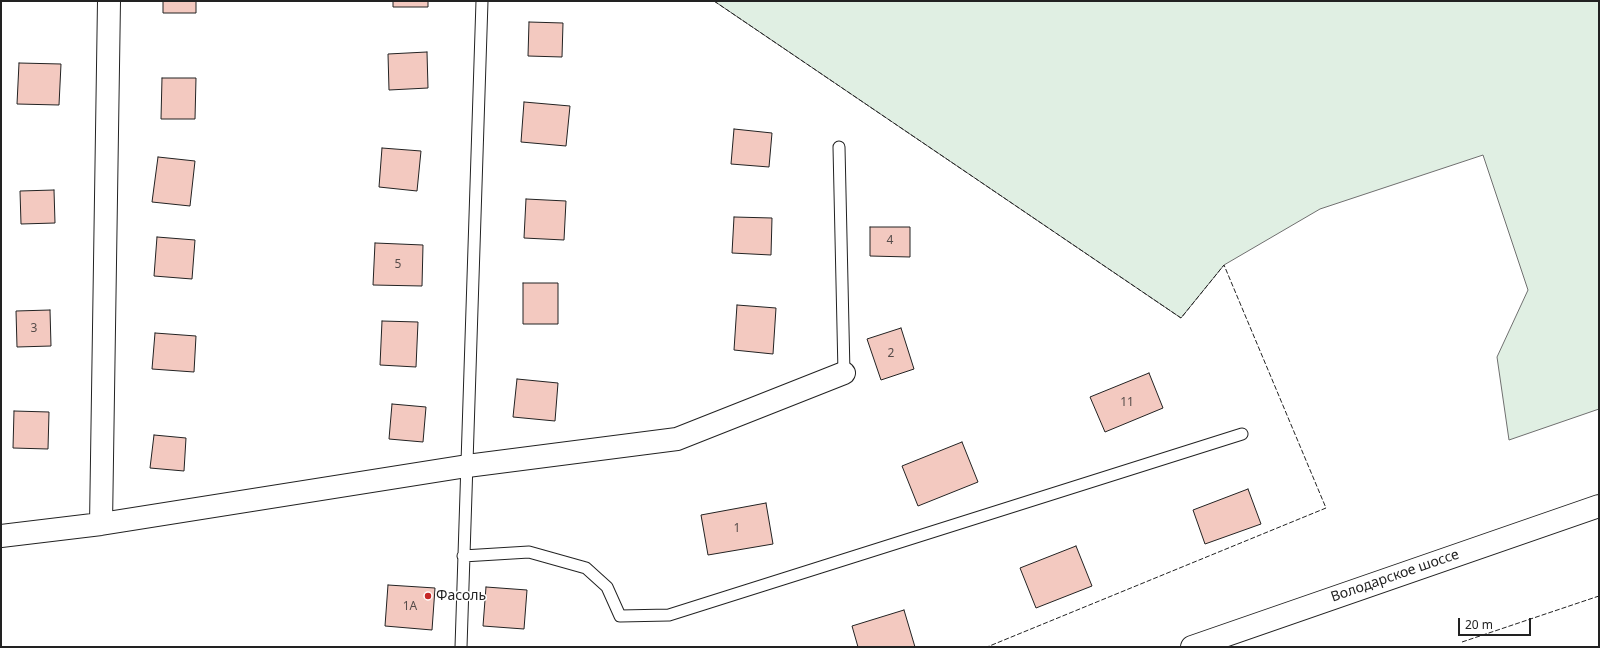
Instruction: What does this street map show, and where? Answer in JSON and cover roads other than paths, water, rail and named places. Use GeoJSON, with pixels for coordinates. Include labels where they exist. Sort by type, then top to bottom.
{"type":"FeatureCollection","features":[{"type":"Feature","properties":{"kind":"street"},"geometry":{"type":"LineString","coordinates":[[101,524],[109,1]]}},
{"type":"Feature","properties":{"kind":"street"},"geometry":{"type":"LineString","coordinates":[[1,536],[101,524],[467,466],[678,439],[844,373]]}},
{"type":"Feature","properties":{"kind":"street","name":"Володарское шоссе"},"geometry":{"type":"LineString","coordinates":[[1192,647],[1599,506]]}},
{"type":"Feature","properties":{"kind":"lane"},"geometry":{"type":"LineString","coordinates":[[461,647],[482,1]]}},
{"type":"Feature","properties":{"kind":"lane"},"geometry":{"type":"LineString","coordinates":[[839,147],[844,373]]}},
{"type":"Feature","properties":{"kind":"lane"},"geometry":{"type":"LineString","coordinates":[[463,556],[529,552],[586,568],[607,587],[620,616],[669,615],[1242,434]]}},
{"type":"Feature","properties":{"kind":"place","name":"Фасоль"},"geometry":{"type":"Point","coordinates":[428,596]}}]}
